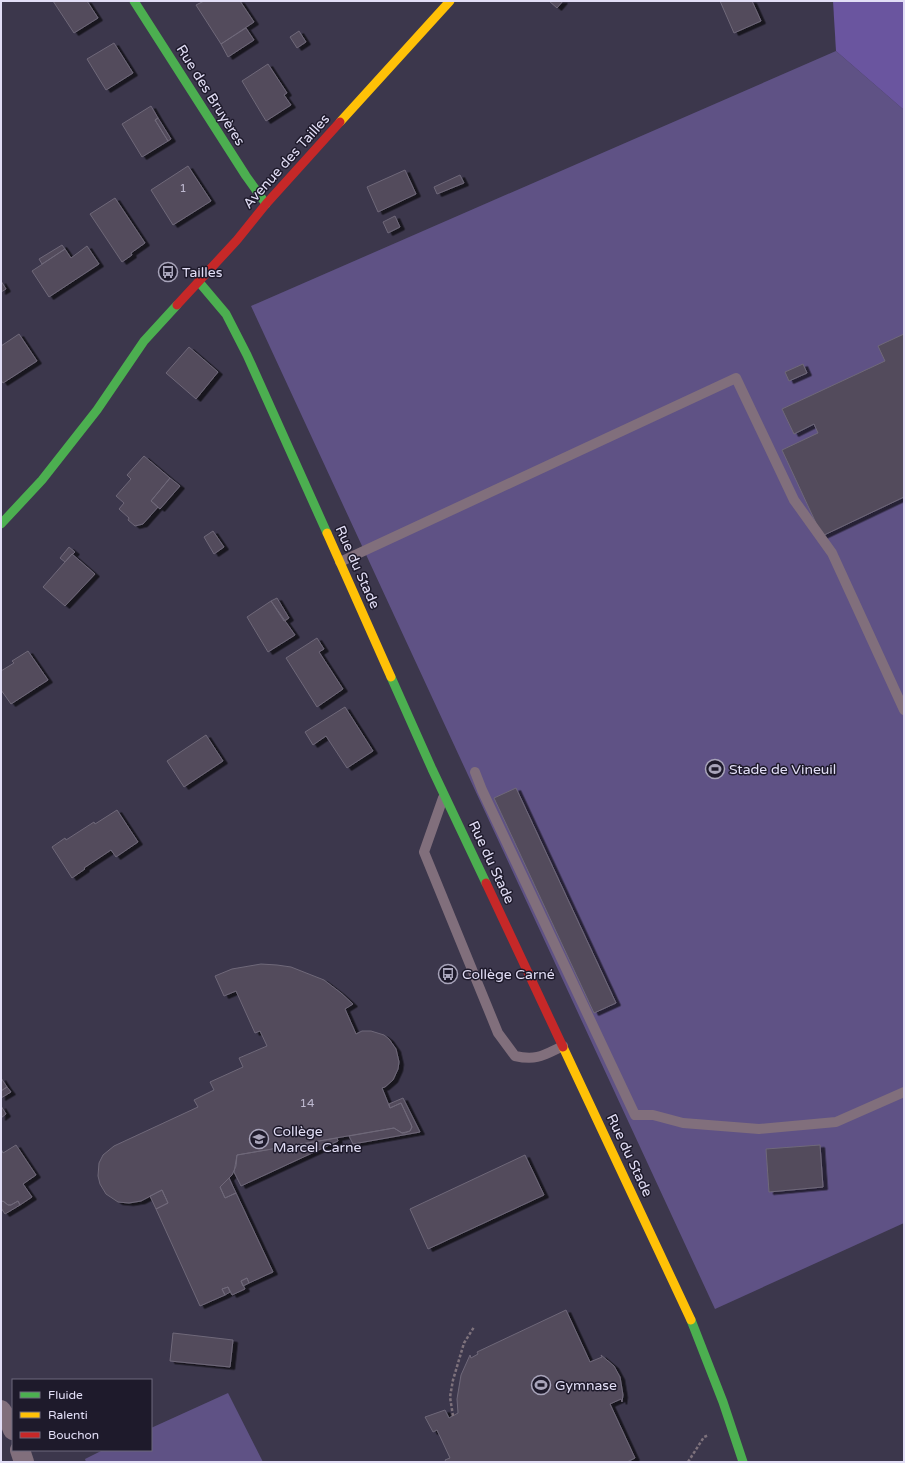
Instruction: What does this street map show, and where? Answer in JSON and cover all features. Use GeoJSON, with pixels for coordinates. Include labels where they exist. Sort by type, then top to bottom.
{"type":"FeatureCollection","features":[{"type":"Feature","properties":{"kind":"street","name":"Rue des Bruyères"},"geometry":{"type":"LineString","coordinates":[[134,1],[246,176],[266,204]]}},
{"type":"Feature","properties":{"kind":"street","name":"Avenue des Tailles"},"geometry":{"type":"LineString","coordinates":[[1,524],[42,480],[97,410],[144,340],[237,240],[266,204],[450,1]]}},
{"type":"Feature","properties":{"kind":"street","name":"Rue du Stade"},"geometry":{"type":"LineString","coordinates":[[199,282],[226,314],[247,355],[429,762],[684,1304],[731,1425],[743,1462]]}},
{"type":"Feature","properties":{"kind":"street"},"geometry":{"type":"LineString","coordinates":[[1,1410],[12,1428]]}},
{"type":"Feature","properties":{"kind":"street"},"geometry":{"type":"LineString","coordinates":[[20,1451],[24,1462]]}},
{"type":"Feature","properties":{"kind":"lane"},"geometry":{"type":"LineString","coordinates":[[340,562],[736,378],[794,500],[832,553],[904,710]]}},
{"type":"Feature","properties":{"kind":"lane"},"geometry":{"type":"LineString","coordinates":[[475,772],[634,1116],[653,1116],[683,1123],[759,1129],[836,1122],[904,1092]]}},
{"type":"Feature","properties":{"kind":"lane"},"geometry":{"type":"LineString","coordinates":[[445,795],[424,852],[498,1033],[515,1056],[529,1059],[542,1056],[563,1046]]}},
{"type":"Feature","properties":{"kind":"path"},"geometry":{"type":"LineString","coordinates":[[453,1416],[450,1398],[453,1380],[464,1343],[474,1327]]}},
{"type":"Feature","properties":{"kind":"path"},"geometry":{"type":"LineString","coordinates":[[688,1462],[704,1438],[731,1425]]}},
{"type":"Feature","properties":{"kind":"shaded area"},"geometry":{"type":"Polygon","coordinates":[[[833,1],[904,1],[904,110],[836,51],[833,1]]]}},
{"type":"Feature","properties":{"kind":"shaded area"},"geometry":{"type":"Polygon","coordinates":[[[836,51],[904,110],[904,1223],[715,1309],[251,306],[836,51]]]}},
{"type":"Feature","properties":{"kind":"shaded area"},"geometry":{"type":"Polygon","coordinates":[[[228,1393],[263,1462],[86,1462],[85,1459],[101,1451],[152,1451],[152,1428],[228,1393]]]}},
{"type":"Feature","properties":{"kind":"building"},"geometry":{"type":"Polygon","coordinates":[[[53,1],[87,1],[98,18],[74,33],[53,1]]]}},
{"type":"Feature","properties":{"kind":"building"},"geometry":{"type":"Polygon","coordinates":[[[204,1],[240,1],[254,22],[221,44],[196,5],[204,1]]]}},
{"type":"Feature","properties":{"kind":"building"},"geometry":{"type":"Polygon","coordinates":[[[549,1],[563,1],[557,8],[549,1]]]}},
{"type":"Feature","properties":{"kind":"building"},"geometry":{"type":"Polygon","coordinates":[[[720,1],[752,1],[761,21],[734,33],[720,1]]]}},
{"type":"Feature","properties":{"kind":"building"},"geometry":{"type":"Polygon","coordinates":[[[246,28],[254,40],[228,57],[221,44],[246,28]]]}},
{"type":"Feature","properties":{"kind":"building"},"geometry":{"type":"Polygon","coordinates":[[[299,31],[306,42],[297,48],[290,37],[299,31]]]}},
{"type":"Feature","properties":{"kind":"building"},"geometry":{"type":"Polygon","coordinates":[[[114,43],[133,73],[106,90],[87,59],[114,43]]]}},
{"type":"Feature","properties":{"kind":"building"},"geometry":{"type":"Polygon","coordinates":[[[268,64],[287,93],[284,95],[291,105],[266,121],[242,81],[268,64]]]}},
{"type":"Feature","properties":{"kind":"building"},"geometry":{"type":"Polygon","coordinates":[[[151,106],[158,118],[155,120],[168,141],[142,157],[122,124],[151,106]]]}},
{"type":"Feature","properties":{"kind":"building"},"geometry":{"type":"Polygon","coordinates":[[[158,118],[171,139],[168,141],[155,120],[158,118]]]}},
{"type":"Feature","properties":{"kind":"building"},"geometry":{"type":"Polygon","coordinates":[[[188,166],[211,201],[173,225],[151,190],[188,166]]]}},
{"type":"Feature","properties":{"kind":"building"},"geometry":{"type":"Polygon","coordinates":[[[405,170],[416,194],[378,212],[367,187],[405,170]]]}},
{"type":"Feature","properties":{"kind":"building"},"geometry":{"type":"Polygon","coordinates":[[[460,175],[464,183],[437,194],[434,187],[460,175]]]}},
{"type":"Feature","properties":{"kind":"building"},"geometry":{"type":"Polygon","coordinates":[[[115,198],[145,243],[131,253],[132,255],[122,262],[90,214],[115,198]]]}},
{"type":"Feature","properties":{"kind":"building"},"geometry":{"type":"Polygon","coordinates":[[[395,216],[400,227],[388,233],[383,222],[395,216]]]}},
{"type":"Feature","properties":{"kind":"building"},"geometry":{"type":"Polygon","coordinates":[[[62,245],[65,249],[42,264],[39,259],[62,245]]]}},
{"type":"Feature","properties":{"kind":"building"},"geometry":{"type":"Polygon","coordinates":[[[87,246],[99,264],[49,297],[32,271],[65,249],[71,258],[87,246]]]}},
{"type":"Feature","properties":{"kind":"building"},"geometry":{"type":"Polygon","coordinates":[[[167,262],[173,268],[168,274],[162,268],[167,262]]]}},
{"type":"Feature","properties":{"kind":"building"},"geometry":{"type":"Polygon","coordinates":[[[1,281],[6,289],[1,292],[1,281]]]}},
{"type":"Feature","properties":{"kind":"building"},"geometry":{"type":"Polygon","coordinates":[[[19,334],[37,361],[3,383],[1,380],[1,346],[19,334]]]}},
{"type":"Feature","properties":{"kind":"building"},"geometry":{"type":"Polygon","coordinates":[[[904,334],[904,497],[822,536],[782,450],[818,433],[814,424],[794,434],[782,409],[885,361],[878,346],[904,334]]]}},
{"type":"Feature","properties":{"kind":"building"},"geometry":{"type":"Polygon","coordinates":[[[189,347],[218,372],[196,399],[166,373],[189,347]]]}},
{"type":"Feature","properties":{"kind":"building"},"geometry":{"type":"Polygon","coordinates":[[[803,364],[807,373],[789,381],[785,372],[803,364]]]}},
{"type":"Feature","properties":{"kind":"building"},"geometry":{"type":"Polygon","coordinates":[[[144,456],[170,478],[151,501],[158,507],[143,524],[135,526],[119,509],[124,503],[116,496],[131,479],[127,475],[144,456]]]}},
{"type":"Feature","properties":{"kind":"building"},"geometry":{"type":"Polygon","coordinates":[[[170,478],[180,486],[160,509],[151,501],[170,478]]]}},
{"type":"Feature","properties":{"kind":"building"},"geometry":{"type":"Polygon","coordinates":[[[213,531],[224,547],[214,554],[204,537],[213,531]]]}},
{"type":"Feature","properties":{"kind":"building"},"geometry":{"type":"Polygon","coordinates":[[[69,547],[75,552],[65,562],[60,558],[69,547]]]}},
{"type":"Feature","properties":{"kind":"building"},"geometry":{"type":"Polygon","coordinates":[[[72,554],[95,574],[65,606],[43,587],[72,554]]]}},
{"type":"Feature","properties":{"kind":"building"},"geometry":{"type":"Polygon","coordinates":[[[277,598],[289,618],[284,621],[271,601],[277,598]]]}},
{"type":"Feature","properties":{"kind":"building"},"geometry":{"type":"Polygon","coordinates":[[[271,601],[295,635],[268,652],[247,617],[271,601]]]}},
{"type":"Feature","properties":{"kind":"building"},"geometry":{"type":"Polygon","coordinates":[[[317,638],[324,649],[319,652],[343,689],[317,707],[286,658],[317,638]]]}},
{"type":"Feature","properties":{"kind":"building"},"geometry":{"type":"Polygon","coordinates":[[[28,651],[48,680],[11,704],[1,690],[1,671],[14,663],[12,661],[28,651]]]}},
{"type":"Feature","properties":{"kind":"building"},"geometry":{"type":"Polygon","coordinates":[[[345,707],[373,751],[347,768],[326,736],[313,745],[305,732],[345,707]]]}},
{"type":"Feature","properties":{"kind":"building"},"geometry":{"type":"Polygon","coordinates":[[[206,735],[223,761],[184,787],[167,761],[206,735]]]}},
{"type":"Feature","properties":{"kind":"building"},"geometry":{"type":"Polygon","coordinates":[[[516,788],[616,1003],[594,1013],[494,798],[516,788]]]}},
{"type":"Feature","properties":{"kind":"building"},"geometry":{"type":"Polygon","coordinates":[[[117,810],[138,842],[116,857],[111,850],[72,878],[52,847],[65,838],[66,840],[94,822],[95,824],[117,810]]]}},
{"type":"Feature","properties":{"kind":"building"},"geometry":{"type":"Polygon","coordinates":[[[261,964],[291,967],[324,980],[353,1004],[345,1009],[356,1034],[362,1031],[371,1031],[384,1035],[389,1039],[396,1049],[399,1062],[398,1069],[393,1080],[382,1088],[390,1108],[401,1103],[412,1127],[410,1131],[405,1133],[402,1133],[394,1128],[237,1155],[236,1166],[232,1175],[220,1187],[225,1198],[236,1193],[273,1272],[249,1283],[247,1278],[241,1281],[245,1289],[232,1295],[228,1287],[222,1289],[225,1295],[200,1306],[156,1209],[168,1203],[162,1190],[141,1201],[129,1203],[118,1202],[106,1194],[100,1184],[98,1176],[99,1163],[103,1155],[114,1146],[198,1107],[194,1100],[214,1090],[210,1082],[243,1067],[239,1058],[267,1046],[260,1031],[255,1033],[236,991],[224,996],[215,976],[232,969],[261,964]]]}},
{"type":"Feature","properties":{"kind":"building"},"geometry":{"type":"Polygon","coordinates":[[[1,1078],[7,1087],[1,1091],[1,1078]]]}},
{"type":"Feature","properties":{"kind":"building"},"geometry":{"type":"Polygon","coordinates":[[[7,1087],[11,1092],[1,1098],[1,1091],[7,1087]]]}},
{"type":"Feature","properties":{"kind":"building"},"geometry":{"type":"Polygon","coordinates":[[[403,1098],[420,1132],[353,1144],[349,1136],[394,1128],[402,1133],[410,1131],[412,1127],[401,1103],[390,1108],[389,1104],[403,1098]]]}},
{"type":"Feature","properties":{"kind":"building"},"geometry":{"type":"Polygon","coordinates":[[[1,1106],[6,1114],[1,1118],[1,1106]]]}},
{"type":"Feature","properties":{"kind":"building"},"geometry":{"type":"Polygon","coordinates":[[[337,1138],[338,1141],[241,1186],[234,1172],[237,1155],[337,1138]]]}},
{"type":"Feature","properties":{"kind":"building"},"geometry":{"type":"Polygon","coordinates":[[[16,1145],[36,1175],[23,1184],[32,1197],[20,1205],[18,1201],[8,1205],[3,1201],[1,1202],[1,1149],[3,1153],[16,1145]]]}},
{"type":"Feature","properties":{"kind":"building"},"geometry":{"type":"Polygon","coordinates":[[[820,1145],[823,1187],[769,1192],[766,1149],[820,1145]]]}},
{"type":"Feature","properties":{"kind":"building"},"geometry":{"type":"Polygon","coordinates":[[[525,1155],[544,1195],[428,1249],[410,1209],[525,1155]]]}},
{"type":"Feature","properties":{"kind":"building"},"geometry":{"type":"Polygon","coordinates":[[[229,1178],[236,1193],[225,1198],[220,1187],[229,1178]]]}},
{"type":"Feature","properties":{"kind":"building"},"geometry":{"type":"Polygon","coordinates":[[[162,1190],[168,1203],[156,1209],[150,1196],[162,1190]]]}},
{"type":"Feature","properties":{"kind":"building"},"geometry":{"type":"Polygon","coordinates":[[[3,1201],[8,1205],[11,1205],[18,1201],[20,1205],[5,1214],[1,1208],[1,1202],[3,1201]]]}},
{"type":"Feature","properties":{"kind":"building"},"geometry":{"type":"Polygon","coordinates":[[[247,1278],[249,1283],[243,1286],[241,1281],[247,1278]]]}},
{"type":"Feature","properties":{"kind":"building"},"geometry":{"type":"Polygon","coordinates":[[[228,1287],[230,1292],[225,1295],[222,1289],[228,1287]]]}},
{"type":"Feature","properties":{"kind":"building","name":"Gymnase"},"geometry":{"type":"Polygon","coordinates":[[[566,1310],[590,1362],[602,1357],[601,1355],[614,1366],[620,1377],[623,1395],[622,1402],[621,1399],[610,1404],[635,1458],[627,1462],[446,1462],[445,1460],[450,1458],[437,1430],[433,1432],[425,1417],[445,1410],[449,1418],[458,1413],[457,1399],[461,1375],[470,1355],[471,1358],[478,1354],[477,1352],[566,1310]]]}},
{"type":"Feature","properties":{"kind":"building"},"geometry":{"type":"Polygon","coordinates":[[[173,1333],[233,1340],[230,1367],[170,1361],[173,1333]]]}},
{"type":"Feature","properties":{"kind":"traffic: fast"},"geometry":{"type":"LineString","coordinates":[[134,1],[246,176],[266,204]]}},
{"type":"Feature","properties":{"kind":"traffic: fast"},"geometry":{"type":"LineString","coordinates":[[199,282],[226,314],[247,355],[327,533]]}},
{"type":"Feature","properties":{"kind":"traffic: fast"},"geometry":{"type":"LineString","coordinates":[[1,524],[42,480],[97,410],[144,341],[177,305]]}},
{"type":"Feature","properties":{"kind":"traffic: fast"},"geometry":{"type":"LineString","coordinates":[[391,677],[432,769],[486,883]]}},
{"type":"Feature","properties":{"kind":"traffic: fast"},"geometry":{"type":"LineString","coordinates":[[691,1320],[723,1402],[743,1462]]}},
{"type":"Feature","properties":{"kind":"traffic: slow"},"geometry":{"type":"LineString","coordinates":[[340,122],[450,1]]}},
{"type":"Feature","properties":{"kind":"traffic: slow"},"geometry":{"type":"LineString","coordinates":[[327,533],[391,677]]}},
{"type":"Feature","properties":{"kind":"traffic: slow"},"geometry":{"type":"LineString","coordinates":[[563,1047],[691,1320]]}},
{"type":"Feature","properties":{"kind":"traffic: jam"},"geometry":{"type":"LineString","coordinates":[[177,305],[237,240],[266,204],[340,122]]}},
{"type":"Feature","properties":{"kind":"traffic: jam"},"geometry":{"type":"LineString","coordinates":[[486,883],[563,1047]]}},
{"type":"Feature","properties":{"kind":"place","name":"Tailles"},"geometry":{"type":"Point","coordinates":[168,272]}},
{"type":"Feature","properties":{"kind":"place","name":"Stade de Vineuil"},"geometry":{"type":"Point","coordinates":[715,769]}},
{"type":"Feature","properties":{"kind":"place","name":"Collège Carné"},"geometry":{"type":"Point","coordinates":[448,974]}},
{"type":"Feature","properties":{"kind":"place","name":"Collège Marcel Carne"},"geometry":{"type":"Point","coordinates":[259,1139]}},
{"type":"Feature","properties":{"kind":"place","name":"Gymnase"},"geometry":{"type":"Point","coordinates":[541,1385]}}]}
